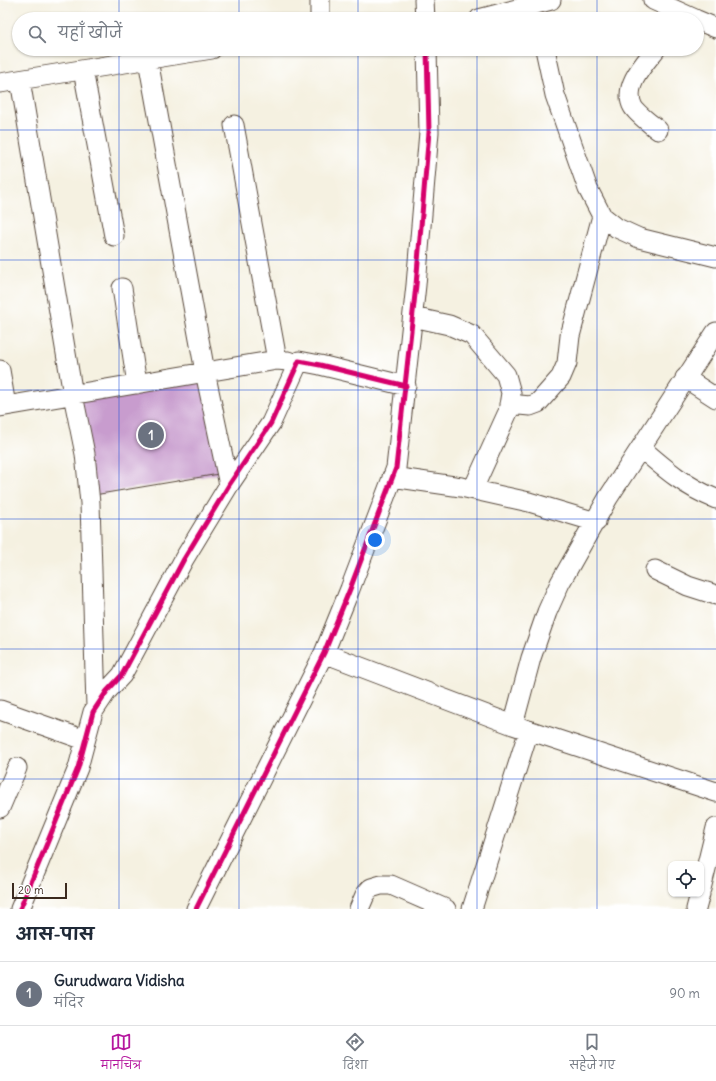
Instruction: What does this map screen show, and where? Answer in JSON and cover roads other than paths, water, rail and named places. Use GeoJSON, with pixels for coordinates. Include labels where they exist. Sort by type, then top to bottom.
{"type":"FeatureCollection","features":[{"type":"Feature","properties":{"kind":"street"},"geometry":{"type":"LineString","coordinates":[[320,0],[320,12]]}},
{"type":"Feature","properties":{"kind":"street"},"geometry":{"type":"LineString","coordinates":[[424,0],[425,12]]}},
{"type":"Feature","properties":{"kind":"street"},"geometry":{"type":"LineString","coordinates":[[657,1],[678,12]]}},
{"type":"Feature","properties":{"kind":"street"},"geometry":{"type":"LineString","coordinates":[[519,12],[542,8]]}},
{"type":"Feature","properties":{"kind":"street"},"geometry":{"type":"LineString","coordinates":[[704,24],[716,28]]}},
{"type":"Feature","properties":{"kind":"street"},"geometry":{"type":"LineString","coordinates":[[0,83],[171,56]]}},
{"type":"Feature","properties":{"kind":"street"},"geometry":{"type":"LineString","coordinates":[[196,909],[324,652],[350,589],[396,468],[413,317],[429,132],[427,56]]}},
{"type":"Feature","properties":{"kind":"street"},"geometry":{"type":"LineString","coordinates":[[547,56],[555,95],[588,189],[602,216],[617,228],[639,238],[716,257]]}},
{"type":"Feature","properties":{"kind":"street"},"geometry":{"type":"LineString","coordinates":[[651,56],[639,71],[631,86],[630,98],[633,108],[658,130]]}},
{"type":"Feature","properties":{"kind":"street"},"geometry":{"type":"LineString","coordinates":[[148,60],[205,372],[229,485]]}},
{"type":"Feature","properties":{"kind":"street"},"geometry":{"type":"LineString","coordinates":[[83,70],[114,236]]}},
{"type":"Feature","properties":{"kind":"street"},"geometry":{"type":"LineString","coordinates":[[20,80],[73,395],[85,454],[90,503],[96,708]]}},
{"type":"Feature","properties":{"kind":"street"},"geometry":{"type":"LineString","coordinates":[[234,124],[277,360]]}},
{"type":"Feature","properties":{"kind":"street"},"geometry":{"type":"LineString","coordinates":[[509,404],[530,406],[538,403],[561,377],[567,363],[570,336],[602,216]]}},
{"type":"Feature","properties":{"kind":"street"},"geometry":{"type":"LineString","coordinates":[[122,288],[137,384]]}},
{"type":"Feature","properties":{"kind":"street"},"geometry":{"type":"LineString","coordinates":[[413,317],[449,325],[472,335],[506,375],[511,393],[508,412],[472,489]]}},
{"type":"Feature","properties":{"kind":"street"},"geometry":{"type":"LineString","coordinates":[[472,909],[521,727],[531,658],[546,612],[560,583],[596,522],[608,498],[716,332]]}},
{"type":"Feature","properties":{"kind":"street"},"geometry":{"type":"LineString","coordinates":[[0,370],[3,407],[277,360],[299,361],[320,365],[406,386]]}},
{"type":"Feature","properties":{"kind":"street"},"geometry":{"type":"LineString","coordinates":[[20,909],[78,768],[93,712],[107,691],[122,675],[184,559],[229,485],[271,423],[299,361]]}},
{"type":"Feature","properties":{"kind":"street"},"geometry":{"type":"LineString","coordinates":[[685,378],[716,398]]}},
{"type":"Feature","properties":{"kind":"street"},"geometry":{"type":"LineString","coordinates":[[641,448],[670,473],[702,493],[716,498]]}},
{"type":"Feature","properties":{"kind":"street"},"geometry":{"type":"LineString","coordinates":[[392,477],[472,489],[529,502],[596,522]]}},
{"type":"Feature","properties":{"kind":"street"},"geometry":{"type":"LineString","coordinates":[[655,570],[688,586],[716,595]]}},
{"type":"Feature","properties":{"kind":"street"},"geometry":{"type":"LineString","coordinates":[[324,652],[521,727],[716,792]]}},
{"type":"Feature","properties":{"kind":"street"},"geometry":{"type":"LineString","coordinates":[[0,710],[85,740]]}},
{"type":"Feature","properties":{"kind":"street"},"geometry":{"type":"LineString","coordinates":[[0,808],[17,768]]}},
{"type":"Feature","properties":{"kind":"street"},"geometry":{"type":"LineString","coordinates":[[704,877],[716,828]]}},
{"type":"Feature","properties":{"kind":"street"},"geometry":{"type":"LineString","coordinates":[[359,909],[365,895],[371,888],[381,885],[391,885],[446,909]]}},
{"type":"Feature","properties":{"kind":"street"},"geometry":{"type":"LineString","coordinates":[[696,909],[699,897]]}},
{"type":"Feature","properties":{"kind":"place","name":"Gurudwara Vidisha"},"geometry":{"type":"Point","coordinates":[151,435]}}]}
